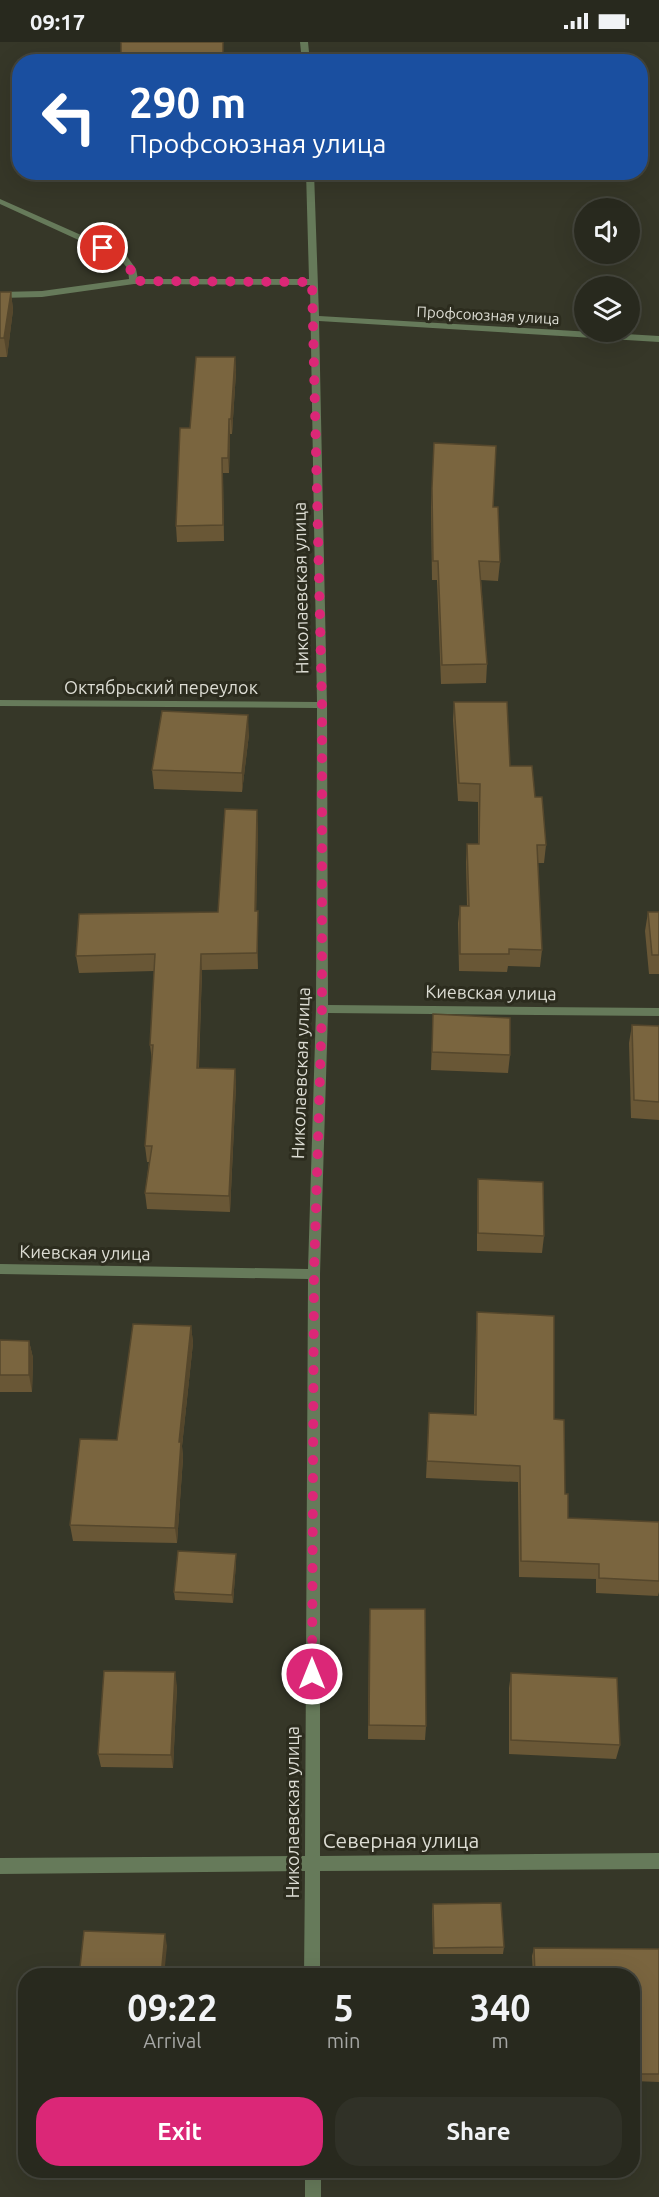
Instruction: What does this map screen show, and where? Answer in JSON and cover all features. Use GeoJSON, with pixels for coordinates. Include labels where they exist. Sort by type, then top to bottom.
{"type":"FeatureCollection","features":[{"type":"Feature","properties":{"kind":"street","name":"Николаевская улица"},"geometry":{"type":"LineString","coordinates":[[310,180],[322,705],[322,1008],[314,1274],[312,1968]]}},
{"type":"Feature","properties":{"kind":"street"},"geometry":{"type":"LineString","coordinates":[[0,201],[123,257],[132,269],[134,281]]}},
{"type":"Feature","properties":{"kind":"street"},"geometry":{"type":"LineString","coordinates":[[0,295],[42,294],[134,281],[312,282]]}},
{"type":"Feature","properties":{"kind":"street","name":"Профсоюзная улица"},"geometry":{"type":"LineString","coordinates":[[315,318],[659,339]]}},
{"type":"Feature","properties":{"kind":"street","name":"Октябрьский переулок"},"geometry":{"type":"LineString","coordinates":[[0,703],[322,705]]}},
{"type":"Feature","properties":{"kind":"street","name":"Киевская улица"},"geometry":{"type":"LineString","coordinates":[[322,1008],[659,1012]]}},
{"type":"Feature","properties":{"kind":"street","name":"Киевская улица"},"geometry":{"type":"LineString","coordinates":[[0,1269],[314,1274]]}},
{"type":"Feature","properties":{"kind":"street","name":"Северная улица"},"geometry":{"type":"LineString","coordinates":[[0,1866],[659,1861]]}},
{"type":"Feature","properties":{"kind":"street"},"geometry":{"type":"LineString","coordinates":[[313,2178],[313,2197]]}},
{"type":"Feature","properties":{"kind":"building"},"geometry":{"type":"Polygon","coordinates":[[[121,42],[223,42],[223,54],[121,54],[121,42]]]}},
{"type":"Feature","properties":{"kind":"building"},"geometry":{"type":"Polygon","coordinates":[[[0,292],[11,292],[4,338],[0,338],[0,292]]]}},
{"type":"Feature","properties":{"kind":"building"},"geometry":{"type":"Polygon","coordinates":[[[196,357],[235,357],[228,458],[222,458],[223,525],[176,526],[180,428],[190,428],[196,357]]]}},
{"type":"Feature","properties":{"kind":"building"},"geometry":{"type":"Polygon","coordinates":[[[434,443],[496,446],[493,507],[498,507],[500,562],[479,561],[487,664],[442,665],[438,561],[433,561],[434,443]]]}},
{"type":"Feature","properties":{"kind":"building"},"geometry":{"type":"Polygon","coordinates":[[[454,702],[507,702],[510,766],[532,766],[535,797],[542,797],[546,845],[537,845],[542,950],[509,949],[509,954],[460,954],[460,906],[469,906],[467,844],[479,844],[480,784],[459,783],[454,702]]]}},
{"type":"Feature","properties":{"kind":"building"},"geometry":{"type":"Polygon","coordinates":[[[162,711],[248,715],[242,773],[152,770],[162,711]]]}},
{"type":"Feature","properties":{"kind":"building"},"geometry":{"type":"Polygon","coordinates":[[[225,809],[257,810],[255,911],[258,911],[257,953],[201,954],[197,1068],[235,1069],[229,1196],[145,1193],[152,1146],[145,1146],[153,1045],[150,1045],[155,954],[76,956],[79,914],[218,912],[225,809]]]}},
{"type":"Feature","properties":{"kind":"building"},"geometry":{"type":"Polygon","coordinates":[[[648,912],[659,912],[659,955],[652,955],[648,912]]]}},
{"type":"Feature","properties":{"kind":"building"},"geometry":{"type":"Polygon","coordinates":[[[433,1014],[510,1018],[510,1055],[432,1052],[433,1014]]]}},
{"type":"Feature","properties":{"kind":"building"},"geometry":{"type":"Polygon","coordinates":[[[632,1025],[659,1026],[659,1102],[634,1100],[632,1025]]]}},
{"type":"Feature","properties":{"kind":"building"},"geometry":{"type":"Polygon","coordinates":[[[478,1179],[543,1182],[544,1236],[478,1233],[478,1179]]]}},
{"type":"Feature","properties":{"kind":"building"},"geometry":{"type":"Polygon","coordinates":[[[477,1312],[554,1316],[554,1419],[564,1420],[565,1494],[568,1494],[568,1518],[659,1522],[659,1581],[599,1578],[599,1564],[521,1561],[520,1466],[427,1461],[429,1413],[476,1415],[477,1312]]]}},
{"type":"Feature","properties":{"kind":"building"},"geometry":{"type":"Polygon","coordinates":[[[133,1324],[191,1326],[179,1442],[181,1442],[175,1528],[70,1525],[80,1439],[117,1440],[133,1324]]]}},
{"type":"Feature","properties":{"kind":"building"},"geometry":{"type":"Polygon","coordinates":[[[0,1340],[29,1341],[29,1375],[0,1375],[0,1340]]]}},
{"type":"Feature","properties":{"kind":"building"},"geometry":{"type":"Polygon","coordinates":[[[178,1551],[236,1554],[232,1595],[174,1592],[178,1551]]]}},
{"type":"Feature","properties":{"kind":"building"},"geometry":{"type":"Polygon","coordinates":[[[370,1609],[425,1609],[426,1726],[369,1725],[370,1609]]]}},
{"type":"Feature","properties":{"kind":"building"},"geometry":{"type":"Polygon","coordinates":[[[104,1671],[175,1672],[171,1755],[98,1754],[104,1671]]]}},
{"type":"Feature","properties":{"kind":"building"},"geometry":{"type":"Polygon","coordinates":[[[511,1673],[617,1678],[620,1745],[511,1740],[511,1673]]]}},
{"type":"Feature","properties":{"kind":"building"},"geometry":{"type":"Polygon","coordinates":[[[501,1903],[504,1947],[434,1948],[433,1904],[501,1903]]]}},
{"type":"Feature","properties":{"kind":"building"},"geometry":{"type":"Polygon","coordinates":[[[84,1931],[165,1934],[162,1968],[80,1968],[84,1931]]]}},
{"type":"Feature","properties":{"kind":"building"},"geometry":{"type":"Polygon","coordinates":[[[534,1948],[659,1949],[659,2074],[640,2074],[640,1968],[535,1968],[534,1948]]]}},
{"type":"Feature","properties":{"kind":"route"},"geometry":{"type":"LineString","coordinates":[[103,248],[123,257],[132,269],[134,281],[312,282],[315,318],[322,705],[322,1008],[314,1274],[312,1674]]}}]}
